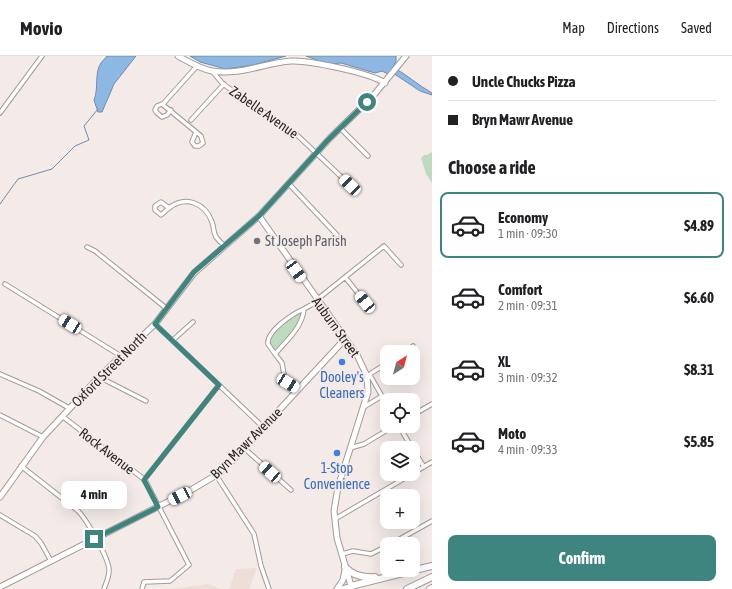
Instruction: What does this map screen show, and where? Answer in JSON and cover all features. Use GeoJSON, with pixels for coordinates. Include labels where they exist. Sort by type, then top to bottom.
{"type":"FeatureCollection","features":[{"type":"Feature","properties":{"kind":"highway"},"geometry":{"type":"LineString","coordinates":[[345,566],[352,574],[363,577],[380,576]]}},
{"type":"Feature","properties":{"kind":"highway"},"geometry":{"type":"LineString","coordinates":[[420,569],[432,566]]}},
{"type":"Feature","properties":{"kind":"highway"},"geometry":{"type":"LineString","coordinates":[[351,588],[388,577]]}},
{"type":"Feature","properties":{"kind":"highway"},"geometry":{"type":"LineString","coordinates":[[407,589],[432,577]]}},
{"type":"Feature","properties":{"kind":"main road"},"geometry":{"type":"LineString","coordinates":[[178,56],[197,66],[212,71],[235,72],[276,63],[302,61],[358,73],[374,79],[383,85]]}},
{"type":"Feature","properties":{"kind":"main road","name":"Oxford Street North"},"geometry":{"type":"LineString","coordinates":[[0,497],[43,437],[99,377],[155,324],[194,272],[259,216],[317,152],[383,85],[406,56]]}},
{"type":"Feature","properties":{"kind":"main road","name":"Auburn Street"},"geometry":{"type":"LineString","coordinates":[[259,216],[361,361],[367,376],[368,389],[364,407],[336,493],[335,519],[351,588]]}},
{"type":"Feature","properties":{"kind":"main road","name":"Bryn Mawr Avenue"},"geometry":{"type":"LineString","coordinates":[[0,587],[158,507],[216,475],[244,448],[345,339]]}},
{"type":"Feature","properties":{"kind":"main road"},"geometry":{"type":"LineString","coordinates":[[337,589],[343,580],[345,566]]}},
{"type":"Feature","properties":{"kind":"main road"},"geometry":{"type":"LineString","coordinates":[[342,589],[351,588]]}},
{"type":"Feature","properties":{"kind":"street"},"geometry":{"type":"LineString","coordinates":[[0,113],[42,56]]}},
{"type":"Feature","properties":{"kind":"street"},"geometry":{"type":"LineString","coordinates":[[171,110],[164,116],[159,115],[156,112],[156,108],[163,104],[197,66]]}},
{"type":"Feature","properties":{"kind":"street","name":"Zabelle Avenue"},"geometry":{"type":"LineString","coordinates":[[212,71],[224,84],[289,128],[317,152],[350,185]]}},
{"type":"Feature","properties":{"kind":"street"},"geometry":{"type":"LineString","coordinates":[[191,120],[224,84]]}},
{"type":"Feature","properties":{"kind":"street"},"geometry":{"type":"LineString","coordinates":[[163,104],[196,132]]}},
{"type":"Feature","properties":{"kind":"street"},"geometry":{"type":"LineString","coordinates":[[340,128],[368,156]]}},
{"type":"Feature","properties":{"kind":"street"},"geometry":{"type":"LineString","coordinates":[[289,184],[337,235]]}},
{"type":"Feature","properties":{"kind":"street"},"geometry":{"type":"LineString","coordinates":[[169,208],[178,203],[187,201],[200,205],[210,218],[216,237],[225,246]]}},
{"type":"Feature","properties":{"kind":"street"},"geometry":{"type":"LineString","coordinates":[[298,389],[285,380],[282,363],[268,344],[269,337],[292,315],[318,301],[319,298],[384,246],[401,265]]}},
{"type":"Feature","properties":{"kind":"street"},"geometry":{"type":"LineString","coordinates":[[87,247],[95,251],[166,308]]}},
{"type":"Feature","properties":{"kind":"street"},"geometry":{"type":"LineString","coordinates":[[345,277],[365,302]]}},
{"type":"Feature","properties":{"kind":"street"},"geometry":{"type":"LineString","coordinates":[[5,284],[121,356]]}},
{"type":"Feature","properties":{"kind":"street"},"geometry":{"type":"LineString","coordinates":[[275,354],[298,326],[302,319],[304,309]]}},
{"type":"Feature","properties":{"kind":"street"},"geometry":{"type":"LineString","coordinates":[[173,340],[193,322]]}},
{"type":"Feature","properties":{"kind":"street"},"geometry":{"type":"LineString","coordinates":[[155,324],[263,427]]}},
{"type":"Feature","properties":{"kind":"street"},"geometry":{"type":"LineString","coordinates":[[380,368],[367,376],[371,378],[380,393]]}},
{"type":"Feature","properties":{"kind":"street"},"geometry":{"type":"LineString","coordinates":[[0,374],[39,391],[69,408]]}},
{"type":"Feature","properties":{"kind":"street"},"geometry":{"type":"LineString","coordinates":[[99,377],[146,401]]}},
{"type":"Feature","properties":{"kind":"street"},"geometry":{"type":"LineString","coordinates":[[144,480],[219,385]]}},
{"type":"Feature","properties":{"kind":"street"},"geometry":{"type":"LineString","coordinates":[[364,407],[380,397]]}},
{"type":"Feature","properties":{"kind":"street"},"geometry":{"type":"LineString","coordinates":[[420,411],[432,404]]}},
{"type":"Feature","properties":{"kind":"street"},"geometry":{"type":"LineString","coordinates":[[0,415],[43,437]]}},
{"type":"Feature","properties":{"kind":"street","name":"Rock Avenue"},"geometry":{"type":"LineString","coordinates":[[62,416],[144,480],[189,565],[170,581],[144,582],[142,589]]}},
{"type":"Feature","properties":{"kind":"street"},"geometry":{"type":"LineString","coordinates":[[350,448],[364,444],[382,433]]}},
{"type":"Feature","properties":{"kind":"street"},"geometry":{"type":"LineString","coordinates":[[244,448],[291,490]]}},
{"type":"Feature","properties":{"kind":"street"},"geometry":{"type":"LineString","coordinates":[[420,460],[424,467]]}},
{"type":"Feature","properties":{"kind":"street"},"geometry":{"type":"LineString","coordinates":[[420,469],[432,462]]}},
{"type":"Feature","properties":{"kind":"street"},"geometry":{"type":"LineString","coordinates":[[21,466],[81,514],[96,538],[110,570],[104,589]]}},
{"type":"Feature","properties":{"kind":"street"},"geometry":{"type":"LineString","coordinates":[[216,475],[254,534],[260,566],[269,589]]}},
{"type":"Feature","properties":{"kind":"street"},"geometry":{"type":"LineString","coordinates":[[335,519],[400,481]]}},
{"type":"Feature","properties":{"kind":"street"},"geometry":{"type":"LineString","coordinates":[[0,515],[37,538],[51,561]]}},
{"type":"Feature","properties":{"kind":"street"},"geometry":{"type":"LineString","coordinates":[[403,537],[432,521]]}},
{"type":"Feature","properties":{"kind":"street"},"geometry":{"type":"LineString","coordinates":[[342,554],[353,551],[371,554],[380,550]]}},
{"type":"Feature","properties":{"kind":"shaded area"},"geometry":{"type":"Polygon","coordinates":[[[257,568],[249,589],[229,589],[236,569],[257,568]]]}},
{"type":"Feature","properties":{"kind":"shaded area"},"geometry":{"type":"Polygon","coordinates":[[[208,584],[221,589],[169,589],[208,584]]]}},
{"type":"Feature","properties":{"kind":"green space"},"geometry":{"type":"Polygon","coordinates":[[[432,152],[432,183],[426,174],[421,158],[432,152]]]}},
{"type":"Feature","properties":{"kind":"green space"},"geometry":{"type":"Polygon","coordinates":[[[304,309],[301,321],[275,354],[267,339],[293,314],[304,309]]]}},
{"type":"Feature","properties":{"kind":"water"},"geometry":{"type":"Polygon","coordinates":[[[107,56],[136,56],[114,84],[102,112],[98,112],[94,100],[98,71],[101,63],[107,56]]]}},
{"type":"Feature","properties":{"kind":"water"},"geometry":{"type":"Polygon","coordinates":[[[190,56],[286,56],[253,65],[226,69],[200,62],[190,56]]]}},
{"type":"Feature","properties":{"kind":"water"},"geometry":{"type":"Polygon","coordinates":[[[306,56],[396,56],[396,61],[393,67],[432,93],[432,95],[420,91],[390,71],[388,74],[382,71],[375,73],[341,63],[328,64],[306,56]]]}},
{"type":"Feature","properties":{"kind":"waterway"},"geometry":{"type":"LineString","coordinates":[[0,204],[18,179],[52,169],[75,146],[89,140],[84,126],[98,109]]}},
{"type":"Feature","properties":{"kind":"place","name":"St Joseph Parish"},"geometry":{"type":"Point","coordinates":[257,241]}},
{"type":"Feature","properties":{"kind":"place","name":"Dooley's Cleaners"},"geometry":{"type":"Point","coordinates":[342,362]}},
{"type":"Feature","properties":{"kind":"place","name":"1-Stop Convenience"},"geometry":{"type":"Point","coordinates":[337,453]}},
{"type":"Feature","properties":{"kind":"route"},"geometry":{"type":"LineString","coordinates":[[94,539],[158,507],[149,487],[144,480],[166,450],[219,385],[155,324],[194,272],[259,216],[328,140],[367,102]]}}]}
